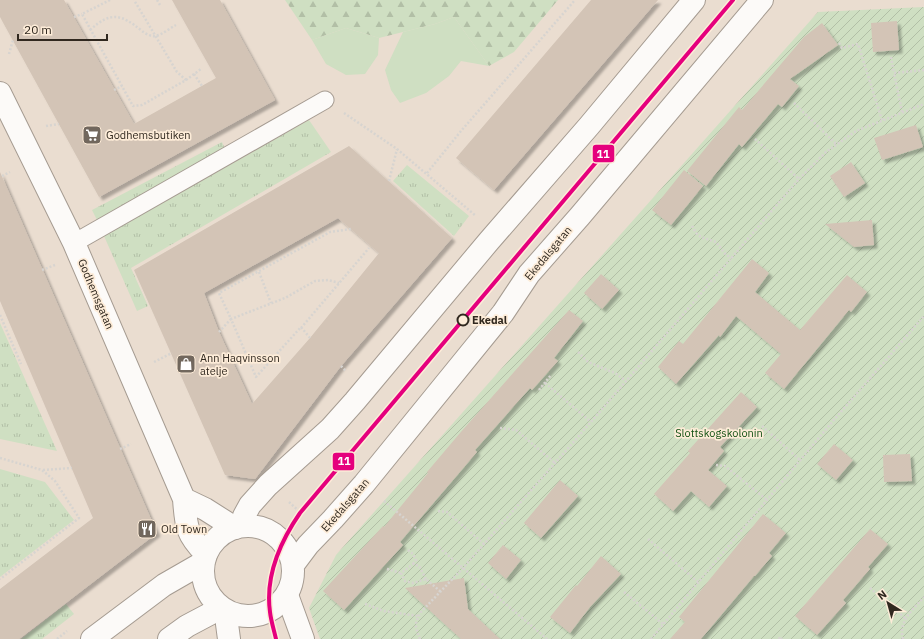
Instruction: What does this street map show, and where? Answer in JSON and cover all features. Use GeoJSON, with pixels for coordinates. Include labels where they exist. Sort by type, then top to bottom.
{"type":"FeatureCollection","features":[{"type":"Feature","properties":{"kind":"street"},"geometry":{"type":"LineString","coordinates":[[239,527],[250,505],[268,485],[330,429],[355,401],[489,240],[589,126],[694,0]]}},
{"type":"Feature","properties":{"kind":"street","name":"Ekedalsgatan"},"geometry":{"type":"LineString","coordinates":[[293,565],[308,545],[364,484],[503,313],[529,274],[580,216],[762,0]]}},
{"type":"Feature","properties":{"kind":"street","name":"Godhemsgatan"},"geometry":{"type":"LineString","coordinates":[[0,93],[74,243],[184,499],[186,525],[194,542],[205,558]]}},
{"type":"Feature","properties":{"kind":"street"},"geometry":{"type":"LineString","coordinates":[[184,499],[239,527]]}},
{"type":"Feature","properties":{"kind":"street"},"geometry":{"type":"LineString","coordinates":[[256,526],[269,531],[282,541],[288,549],[293,565],[292,580],[287,595],[270,611],[248,617],[235,615],[225,610],[212,599],[206,588],[203,575],[205,558],[213,542],[223,534],[239,527],[256,526]]}},
{"type":"Feature","properties":{"kind":"street"},"geometry":{"type":"LineString","coordinates":[[92,639],[164,585],[205,558]]}},
{"type":"Feature","properties":{"kind":"street"},"geometry":{"type":"LineString","coordinates":[[287,595],[303,639]]}},
{"type":"Feature","properties":{"kind":"street"},"geometry":{"type":"LineString","coordinates":[[169,639],[187,626],[225,610]]}},
{"type":"Feature","properties":{"kind":"street"},"geometry":{"type":"LineString","coordinates":[[225,610],[230,639]]}},
{"type":"Feature","properties":{"kind":"lane"},"geometry":{"type":"LineString","coordinates":[[74,243],[325,100]]}},
{"type":"Feature","properties":{"kind":"path"},"geometry":{"type":"LineString","coordinates":[[74,17],[110,0]]}},
{"type":"Feature","properties":{"kind":"path"},"geometry":{"type":"LineString","coordinates":[[134,0],[177,72],[186,80]]}},
{"type":"Feature","properties":{"kind":"path"},"geometry":{"type":"LineString","coordinates":[[157,0],[160,5]]}},
{"type":"Feature","properties":{"kind":"path"},"geometry":{"type":"LineString","coordinates":[[427,173],[466,125],[575,0]]}},
{"type":"Feature","properties":{"kind":"path"},"geometry":{"type":"LineString","coordinates":[[82,14],[133,106],[142,105],[186,80],[201,69]]}},
{"type":"Feature","properties":{"kind":"path"},"geometry":{"type":"LineString","coordinates":[[90,30],[100,21],[109,17],[119,17],[132,23],[147,35],[156,36],[176,25]]}},
{"type":"Feature","properties":{"kind":"path"},"geometry":{"type":"LineString","coordinates":[[9,54],[13,40]]}},
{"type":"Feature","properties":{"kind":"path"},"geometry":{"type":"LineString","coordinates":[[839,43],[842,48],[858,44],[882,120]]}},
{"type":"Feature","properties":{"kind":"path"},"geometry":{"type":"LineString","coordinates":[[891,57],[902,112]]}},
{"type":"Feature","properties":{"kind":"path"},"geometry":{"type":"LineString","coordinates":[[894,73],[924,70]]}},
{"type":"Feature","properties":{"kind":"path"},"geometry":{"type":"LineString","coordinates":[[194,74],[202,86]]}},
{"type":"Feature","properties":{"kind":"path"},"geometry":{"type":"LineString","coordinates":[[114,90],[122,86]]}},
{"type":"Feature","properties":{"kind":"path"},"geometry":{"type":"LineString","coordinates":[[325,100],[397,149],[478,217]]}},
{"type":"Feature","properties":{"kind":"path"},"geometry":{"type":"LineString","coordinates":[[794,103],[836,144]]}},
{"type":"Feature","properties":{"kind":"path"},"geometry":{"type":"LineString","coordinates":[[420,639],[416,628],[416,620],[418,616],[463,568],[591,422],[799,179],[826,152],[856,130],[924,104]]}},
{"type":"Feature","properties":{"kind":"path"},"geometry":{"type":"LineString","coordinates":[[49,133],[46,126],[59,124]]}},
{"type":"Feature","properties":{"kind":"path"},"geometry":{"type":"LineString","coordinates":[[755,139],[799,179]]}},
{"type":"Feature","properties":{"kind":"path"},"geometry":{"type":"LineString","coordinates":[[388,181],[397,149]]}},
{"type":"Feature","properties":{"kind":"path"},"geometry":{"type":"LineString","coordinates":[[692,226],[701,237],[716,242],[726,255],[732,258]]}},
{"type":"Feature","properties":{"kind":"path"},"geometry":{"type":"LineString","coordinates":[[351,229],[330,232],[219,293],[256,377],[369,248]]}},
{"type":"Feature","properties":{"kind":"path"},"geometry":{"type":"LineString","coordinates":[[42,270],[58,264]]}},
{"type":"Feature","properties":{"kind":"path"},"geometry":{"type":"LineString","coordinates":[[259,272],[270,303]]}},
{"type":"Feature","properties":{"kind":"path"},"geometry":{"type":"LineString","coordinates":[[219,332],[231,319],[285,298],[316,281],[328,280],[339,283]]}},
{"type":"Feature","properties":{"kind":"path"},"geometry":{"type":"LineString","coordinates":[[0,315],[21,364]]}},
{"type":"Feature","properties":{"kind":"path"},"geometry":{"type":"LineString","coordinates":[[650,639],[800,460],[924,316]]}},
{"type":"Feature","properties":{"kind":"path"},"geometry":{"type":"LineString","coordinates":[[300,328],[301,327],[310,338]]}},
{"type":"Feature","properties":{"kind":"path"},"geometry":{"type":"LineString","coordinates":[[578,352],[588,362],[615,373],[626,381]]}},
{"type":"Feature","properties":{"kind":"path"},"geometry":{"type":"LineString","coordinates":[[152,363],[172,353]]}},
{"type":"Feature","properties":{"kind":"path"},"geometry":{"type":"LineString","coordinates":[[341,366],[346,371]]}},
{"type":"Feature","properties":{"kind":"path"},"geometry":{"type":"LineString","coordinates":[[539,390],[551,375]]}},
{"type":"Feature","properties":{"kind":"path"},"geometry":{"type":"LineString","coordinates":[[545,383],[591,422]]}},
{"type":"Feature","properties":{"kind":"path"},"geometry":{"type":"LineString","coordinates":[[762,426],[800,460]]}},
{"type":"Feature","properties":{"kind":"path"},"geometry":{"type":"LineString","coordinates":[[500,428],[516,430],[555,463]]}},
{"type":"Feature","properties":{"kind":"path"},"geometry":{"type":"LineString","coordinates":[[120,449],[135,442]]}},
{"type":"Feature","properties":{"kind":"path"},"geometry":{"type":"LineString","coordinates":[[0,458],[42,470],[72,468]]}},
{"type":"Feature","properties":{"kind":"path"},"geometry":{"type":"LineString","coordinates":[[716,465],[725,466],[767,500]]}},
{"type":"Feature","properties":{"kind":"path"},"geometry":{"type":"LineString","coordinates":[[0,580],[79,518],[54,481],[42,470]]}},
{"type":"Feature","properties":{"kind":"path"},"geometry":{"type":"LineString","coordinates":[[268,485],[322,531]]}},
{"type":"Feature","properties":{"kind":"path"},"geometry":{"type":"LineString","coordinates":[[384,501],[547,639]]}},
{"type":"Feature","properties":{"kind":"path"},"geometry":{"type":"LineString","coordinates":[[438,511],[447,512],[484,544]]}},
{"type":"Feature","properties":{"kind":"path"},"geometry":{"type":"LineString","coordinates":[[648,539],[698,582]]}},
{"type":"Feature","properties":{"kind":"path"},"geometry":{"type":"LineString","coordinates":[[401,573],[416,560],[414,554],[408,550]]}},
{"type":"Feature","properties":{"kind":"path"},"geometry":{"type":"LineString","coordinates":[[413,564],[419,566],[426,579],[441,592]]}},
{"type":"Feature","properties":{"kind":"path"},"geometry":{"type":"LineString","coordinates":[[387,569],[401,573]]}},
{"type":"Feature","properties":{"kind":"path"},"geometry":{"type":"LineString","coordinates":[[401,573],[405,582],[413,583],[426,579]]}},
{"type":"Feature","properties":{"kind":"path"},"geometry":{"type":"LineString","coordinates":[[870,588],[905,618]]}},
{"type":"Feature","properties":{"kind":"path"},"geometry":{"type":"LineString","coordinates":[[624,592],[663,624]]}},
{"type":"Feature","properties":{"kind":"path"},"geometry":{"type":"LineString","coordinates":[[903,639],[901,631],[905,618],[924,597]]}},
{"type":"Feature","properties":{"kind":"path"},"geometry":{"type":"LineString","coordinates":[[365,604],[384,611],[418,616]]}},
{"type":"Feature","properties":{"kind":"path"},"geometry":{"type":"LineString","coordinates":[[57,639],[69,629]]}},
{"type":"Feature","properties":{"kind":"path"},"geometry":{"type":"LineString","coordinates":[[778,639],[780,637],[782,639]]}},
{"type":"Feature","properties":{"kind":"green space"},"geometry":{"type":"Polygon","coordinates":[[[285,0],[558,0],[514,52],[489,66],[454,17],[435,24],[379,38],[346,28],[312,40],[285,0]]]}},
{"type":"Feature","properties":{"kind":"green space","name":"Slottskogskolonin"},"geometry":{"type":"Polygon","coordinates":[[[924,7],[924,639],[320,639],[309,608],[336,555],[818,12],[924,7]]]}},
{"type":"Feature","properties":{"kind":"green space"},"geometry":{"type":"Polygon","coordinates":[[[454,17],[489,66],[461,61],[449,76],[426,93],[400,103],[391,90],[385,70],[403,32],[435,24],[454,17]]]}},
{"type":"Feature","properties":{"kind":"green space"},"geometry":{"type":"Polygon","coordinates":[[[346,28],[379,38],[378,55],[365,74],[346,75],[326,64],[312,40],[346,28]]]}},
{"type":"Feature","properties":{"kind":"green space"},"geometry":{"type":"Polygon","coordinates":[[[309,120],[331,152],[131,268],[148,306],[137,311],[104,236],[309,120]]]}},
{"type":"Feature","properties":{"kind":"green space"},"geometry":{"type":"Polygon","coordinates":[[[222,142],[225,149],[112,216],[97,220],[92,210],[222,142]]]}},
{"type":"Feature","properties":{"kind":"green space"},"geometry":{"type":"Polygon","coordinates":[[[407,165],[469,216],[454,236],[393,181],[407,165]]]}},
{"type":"Feature","properties":{"kind":"green space"},"geometry":{"type":"Polygon","coordinates":[[[0,323],[57,451],[0,439],[0,323]]]}},
{"type":"Feature","properties":{"kind":"green space"},"geometry":{"type":"Polygon","coordinates":[[[0,469],[45,482],[74,520],[0,577],[0,469]]]}},
{"type":"Feature","properties":{"kind":"green space"},"geometry":{"type":"Polygon","coordinates":[[[66,604],[74,614],[42,639],[21,639],[66,604]]]}},
{"type":"Feature","properties":{"kind":"building"},"geometry":{"type":"Polygon","coordinates":[[[0,0],[64,0],[134,124],[216,78],[172,0],[220,0],[275,100],[99,197],[0,17],[0,0]]]}},
{"type":"Feature","properties":{"kind":"building"},"geometry":{"type":"Polygon","coordinates":[[[591,0],[658,0],[494,190],[456,158],[591,0]]]}},
{"type":"Feature","properties":{"kind":"building"},"geometry":{"type":"Polygon","coordinates":[[[897,21],[899,50],[873,52],[871,23],[897,21]]]}},
{"type":"Feature","properties":{"kind":"building"},"geometry":{"type":"Polygon","coordinates":[[[822,23],[838,45],[790,79],[799,86],[782,107],[778,104],[742,147],[739,144],[706,186],[687,171],[739,107],[742,110],[804,37],[822,23]]]}},
{"type":"Feature","properties":{"kind":"building"},"geometry":{"type":"Polygon","coordinates":[[[916,125],[923,147],[882,160],[874,138],[916,125]]]}},
{"type":"Feature","properties":{"kind":"building"},"geometry":{"type":"Polygon","coordinates":[[[349,146],[452,238],[341,366],[255,479],[225,475],[134,270],[349,146]],[[338,218],[204,293],[219,332],[252,404],[310,338],[379,253],[338,218]]]}},
{"type":"Feature","properties":{"kind":"building"},"geometry":{"type":"Polygon","coordinates":[[[851,162],[865,183],[844,197],[830,176],[851,162]]]}},
{"type":"Feature","properties":{"kind":"building"},"geometry":{"type":"Polygon","coordinates":[[[684,170],[703,186],[671,225],[652,210],[684,170]]]}},
{"type":"Feature","properties":{"kind":"building"},"geometry":{"type":"Polygon","coordinates":[[[0,172],[157,533],[19,639],[0,639],[0,589],[93,518],[0,301],[0,172]]]}},
{"type":"Feature","properties":{"kind":"building"},"geometry":{"type":"Polygon","coordinates":[[[872,220],[874,245],[854,247],[825,224],[872,220]]]}},
{"type":"Feature","properties":{"kind":"building"},"geometry":{"type":"Polygon","coordinates":[[[752,259],[769,273],[755,292],[800,330],[847,275],[867,292],[851,312],[849,310],[784,389],[765,373],[781,354],[736,316],[720,337],[719,335],[676,384],[658,367],[679,341],[683,344],[752,259]]]}},
{"type":"Feature","properties":{"kind":"building"},"geometry":{"type":"Polygon","coordinates":[[[601,274],[619,290],[602,309],[584,293],[601,274]]]}},
{"type":"Feature","properties":{"kind":"building"},"geometry":{"type":"Polygon","coordinates":[[[569,310],[583,321],[554,358],[558,361],[532,390],[530,388],[475,450],[477,452],[400,542],[403,545],[344,610],[323,591],[383,526],[384,527],[460,433],[569,310]]]}},
{"type":"Feature","properties":{"kind":"building"},"geometry":{"type":"Polygon","coordinates":[[[741,392],[757,407],[720,447],[724,451],[708,470],[727,486],[709,507],[691,491],[673,511],[654,494],[690,453],[688,451],[741,392]]]}},
{"type":"Feature","properties":{"kind":"building"},"geometry":{"type":"Polygon","coordinates":[[[834,444],[853,460],[836,480],[817,464],[834,444]]]}},
{"type":"Feature","properties":{"kind":"building"},"geometry":{"type":"Polygon","coordinates":[[[910,454],[912,481],[884,482],[883,455],[910,454]]]}},
{"type":"Feature","properties":{"kind":"building"},"geometry":{"type":"Polygon","coordinates":[[[560,480],[578,496],[541,538],[524,523],[560,480]]]}},
{"type":"Feature","properties":{"kind":"building"},"geometry":{"type":"Polygon","coordinates":[[[763,514],[786,533],[769,553],[772,556],[701,639],[670,639],[685,622],[679,617],[763,514]]]}},
{"type":"Feature","properties":{"kind":"building"},"geometry":{"type":"Polygon","coordinates":[[[870,529],[888,544],[868,567],[870,569],[843,600],[846,603],[817,635],[795,616],[870,529]]]}},
{"type":"Feature","properties":{"kind":"building"},"geometry":{"type":"Polygon","coordinates":[[[503,545],[521,560],[506,579],[488,563],[503,545]]]}},
{"type":"Feature","properties":{"kind":"building"},"geometry":{"type":"Polygon","coordinates":[[[601,556],[621,574],[590,607],[570,633],[550,617],[601,556]]]}},
{"type":"Feature","properties":{"kind":"building"},"geometry":{"type":"Polygon","coordinates":[[[464,578],[468,609],[500,639],[461,639],[405,588],[464,578]]]}},
{"type":"Feature","properties":{"kind":"transit line","name":"11"},"geometry":{"type":"LineString","coordinates":[[276,639],[270,615],[269,599],[272,573],[280,548],[300,513],[733,0]]}},
{"type":"Feature","properties":{"kind":"place","name":"Godhemsbutiken"},"geometry":{"type":"Point","coordinates":[92,135]}},
{"type":"Feature","properties":{"kind":"place","name":"Ekedal"},"geometry":{"type":"Point","coordinates":[463,320]}},
{"type":"Feature","properties":{"kind":"place","name":"Ann Haqvinsson atelje"},"geometry":{"type":"Point","coordinates":[186,364]}},
{"type":"Feature","properties":{"kind":"place","name":"Old Town"},"geometry":{"type":"Point","coordinates":[147,529]}}]}
